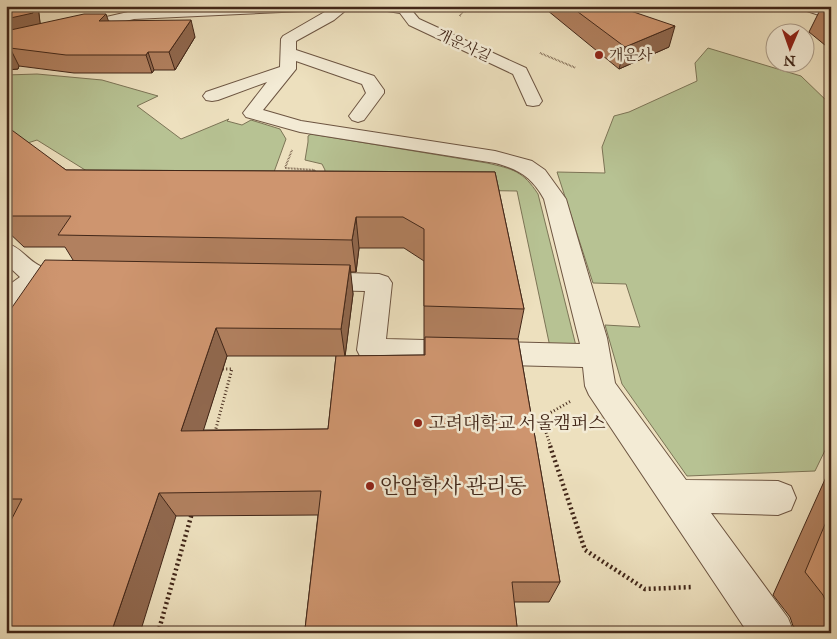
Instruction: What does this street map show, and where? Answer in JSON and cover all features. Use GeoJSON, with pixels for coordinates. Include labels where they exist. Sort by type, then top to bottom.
{"type":"FeatureCollection","features":[{"type":"Feature","properties":{"kind":"street"},"geometry":{"type":"LineString","coordinates":[[6,45],[136,11],[325,6]]}},
{"type":"Feature","properties":{"kind":"street"},"geometry":{"type":"LineString","coordinates":[[344,6],[329,17],[288,40],[288,61],[252,113],[300,126],[495,157],[516,162],[536,172],[545,180],[555,199],[597,356],[600,386],[773,633]]}},
{"type":"Feature","properties":{"kind":"street","name":"개운사길"},"geometry":{"type":"LineString","coordinates":[[380,6],[404,10],[414,22],[520,71],[533,102]]}},
{"type":"Feature","properties":{"kind":"street"},"geometry":{"type":"LineString","coordinates":[[806,6],[830,23]]}},
{"type":"Feature","properties":{"kind":"street"},"geometry":{"type":"LineString","coordinates":[[212,96],[288,61],[368,80],[375,93],[352,115]]}},
{"type":"Feature","properties":{"kind":"street"},"geometry":{"type":"LineString","coordinates":[[6,251],[37,277],[85,278]]}},
{"type":"Feature","properties":{"kind":"street"},"geometry":{"type":"LineString","coordinates":[[6,301],[37,277]]}},
{"type":"Feature","properties":{"kind":"street"},"geometry":{"type":"LineString","coordinates":[[289,281],[379,283],[371,350],[597,356]]}},
{"type":"Feature","properties":{"kind":"street"},"geometry":{"type":"LineString","coordinates":[[676,496],[778,498]]}},
{"type":"Feature","properties":{"kind":"path"},"geometry":{"type":"LineString","coordinates":[[300,126],[285,168],[314,170],[312,177]]}},
{"type":"Feature","properties":{"kind":"path"},"geometry":{"type":"LineString","coordinates":[[213,369],[232,369],[214,435]]}},
{"type":"Feature","properties":{"kind":"path"},"geometry":{"type":"LineString","coordinates":[[600,386],[541,418],[585,550],[645,589],[739,584]]}},
{"type":"Feature","properties":{"kind":"path"},"geometry":{"type":"LineString","coordinates":[[158,633],[193,510]]}},
{"type":"Feature","properties":{"kind":"green space"},"geometry":{"type":"Polygon","coordinates":[[[708,48],[764,65],[764,72],[788,72],[801,76],[831,105],[831,438],[815,471],[687,476],[622,384],[605,325],[640,327],[626,284],[593,283],[557,172],[605,173],[602,147],[614,116],[629,112],[697,81],[695,63],[708,48]]]}},
{"type":"Feature","properties":{"kind":"green space"},"geometry":{"type":"Polygon","coordinates":[[[37,74],[102,80],[158,96],[137,106],[181,139],[229,119],[227,121],[242,125],[251,120],[280,129],[286,139],[274,172],[114,188],[37,140],[6,150],[6,75],[37,74]]]}},
{"type":"Feature","properties":{"kind":"green space"},"geometry":{"type":"Polygon","coordinates":[[[311,134],[487,163],[511,169],[527,180],[538,194],[576,346],[550,347],[517,191],[321,188],[325,170],[322,164],[305,160],[308,136],[311,134]]]}},
{"type":"Feature","properties":{"kind":"building"},"geometry":{"type":"Polygon","coordinates":[[[6,6],[33,6],[33,13],[6,19],[6,6]]]}},
{"type":"Feature","properties":{"kind":"building"},"geometry":{"type":"Polygon","coordinates":[[[570,6],[616,6],[675,26],[625,47],[570,6]]]}},
{"type":"Feature","properties":{"kind":"building"},"geometry":{"type":"Polygon","coordinates":[[[821,8],[831,10],[831,16],[821,8]]]}},
{"type":"Feature","properties":{"kind":"building"},"geometry":{"type":"Polygon","coordinates":[[[84,14],[106,14],[99,21],[191,20],[169,52],[148,52],[146,55],[66,55],[10,48],[6,52],[6,31],[84,14]]]}},
{"type":"Feature","properties":{"kind":"building"},"geometry":{"type":"Polygon","coordinates":[[[9,128],[66,170],[495,172],[524,309],[424,306],[424,229],[403,217],[356,217],[352,240],[58,235],[71,216],[6,216],[6,129],[9,128]]]}},
{"type":"Feature","properties":{"kind":"building"},"geometry":{"type":"Polygon","coordinates":[[[45,260],[350,265],[341,329],[216,328],[181,431],[328,429],[336,356],[425,355],[425,337],[518,339],[560,582],[512,582],[517,627],[305,629],[321,491],[159,493],[111,633],[6,633],[6,530],[22,499],[6,499],[6,316],[45,260]]]}},
{"type":"Feature","properties":{"kind":"building"},"geometry":{"type":"Polygon","coordinates":[[[831,510],[831,607],[828,606],[823,595],[805,572],[831,510]]]}},
{"type":"Feature","properties":{"kind":"place","name":"개운사"},"geometry":{"type":"Point","coordinates":[599,55]}},
{"type":"Feature","properties":{"kind":"place","name":"고려대학교 서울캠퍼스"},"geometry":{"type":"Point","coordinates":[418,423]}},
{"type":"Feature","properties":{"kind":"place","name":"안암학사 관리동"},"geometry":{"type":"Point","coordinates":[370,486]}}]}
